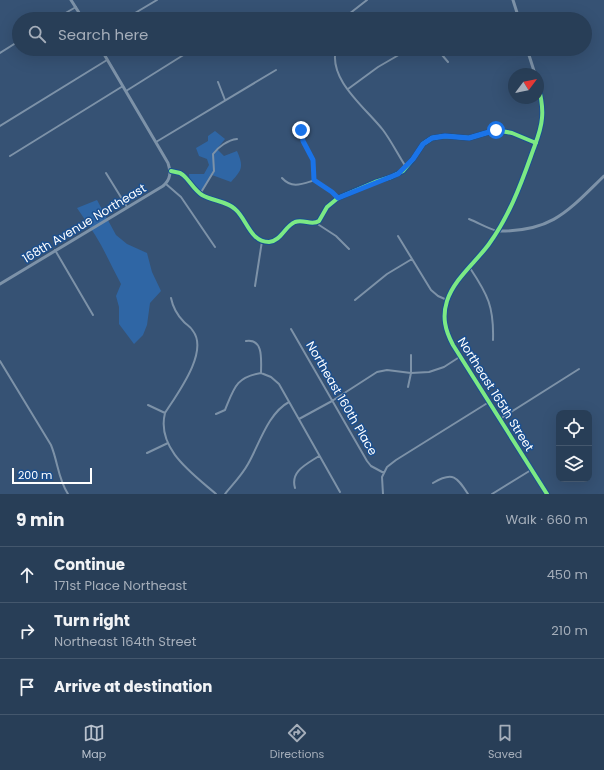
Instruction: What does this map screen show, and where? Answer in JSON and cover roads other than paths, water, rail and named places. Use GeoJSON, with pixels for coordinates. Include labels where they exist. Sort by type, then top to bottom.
{"type":"FeatureCollection","features":[{"type":"Feature","properties":{"kind":"street"},"geometry":{"type":"LineString","coordinates":[[71,0],[79,12]]}},
{"type":"Feature","properties":{"kind":"street"},"geometry":{"type":"LineString","coordinates":[[137,12],[157,0]]}},
{"type":"Feature","properties":{"kind":"street"},"geometry":{"type":"LineString","coordinates":[[352,12],[367,0]]}},
{"type":"Feature","properties":{"kind":"street"},"geometry":{"type":"LineString","coordinates":[[513,0],[517,12]]}},
{"type":"Feature","properties":{"kind":"street"},"geometry":{"type":"LineString","coordinates":[[67,12],[76,7]]}},
{"type":"Feature","properties":{"kind":"street"},"geometry":{"type":"LineString","coordinates":[[0,53],[12,45]]}},
{"type":"Feature","properties":{"kind":"street"},"geometry":{"type":"LineString","coordinates":[[105,56],[168,163],[171,171],[170,177],[166,184],[181,196],[215,247]]}},
{"type":"Feature","properties":{"kind":"street"},"geometry":{"type":"LineString","coordinates":[[126,91],[183,56]]}},
{"type":"Feature","properties":{"kind":"street"},"geometry":{"type":"LineString","coordinates":[[335,56],[336,68],[348,89],[384,131],[406,167]]}},
{"type":"Feature","properties":{"kind":"street"},"geometry":{"type":"LineString","coordinates":[[348,89],[378,67],[397,56]]}},
{"type":"Feature","properties":{"kind":"street"},"geometry":{"type":"LineString","coordinates":[[443,56],[448,62]]}},
{"type":"Feature","properties":{"kind":"street"},"geometry":{"type":"LineString","coordinates":[[530,56],[533,68]]}},
{"type":"Feature","properties":{"kind":"street"},"geometry":{"type":"LineString","coordinates":[[0,126],[107,60]]}},
{"type":"Feature","properties":{"kind":"street"},"geometry":{"type":"LineString","coordinates":[[156,142],[276,70]]}},
{"type":"Feature","properties":{"kind":"street"},"geometry":{"type":"LineString","coordinates":[[218,82],[225,100]]}},
{"type":"Feature","properties":{"kind":"street"},"geometry":{"type":"LineString","coordinates":[[10,156],[123,86]]}},
{"type":"Feature","properties":{"kind":"street"},"geometry":{"type":"LineString","coordinates":[[398,236],[431,290],[438,296],[447,300],[459,281],[498,232],[512,205],[536,143],[542,118],[541,104]]}},
{"type":"Feature","properties":{"kind":"street"},"geometry":{"type":"LineString","coordinates":[[301,130],[303,141],[313,160],[314,180]]}},
{"type":"Feature","properties":{"kind":"street"},"geometry":{"type":"LineString","coordinates":[[316,223],[319,221],[330,204],[338,198],[398,174],[406,167],[423,144],[436,136],[469,138],[496,130],[512,133],[536,143]]}},
{"type":"Feature","properties":{"kind":"street"},"geometry":{"type":"LineString","coordinates":[[200,194],[214,171],[213,154],[222,146],[232,140],[237,139]]}},
{"type":"Feature","properties":{"kind":"street"},"geometry":{"type":"LineString","coordinates":[[171,171],[183,175],[200,194],[235,209],[256,238],[262,241],[274,240],[296,222],[300,221],[316,223],[336,236],[349,249]]}},
{"type":"Feature","properties":{"kind":"street"},"geometry":{"type":"LineString","coordinates":[[106,173],[127,207]]}},
{"type":"Feature","properties":{"kind":"street"},"geometry":{"type":"LineString","coordinates":[[469,220],[480,223],[485,228],[498,232],[513,232],[529,229],[552,221],[570,209],[604,176]]}},
{"type":"Feature","properties":{"kind":"street"},"geometry":{"type":"LineString","coordinates":[[282,178],[286,182],[294,185],[314,180],[338,198]]}},
{"type":"Feature","properties":{"kind":"street","name":"168th Avenue Northeast"},"geometry":{"type":"LineString","coordinates":[[0,284],[166,184]]}},
{"type":"Feature","properties":{"kind":"street"},"geometry":{"type":"LineString","coordinates":[[255,286],[262,241]]}},
{"type":"Feature","properties":{"kind":"street"},"geometry":{"type":"LineString","coordinates":[[55,250],[93,315]]}},
{"type":"Feature","properties":{"kind":"street"},"geometry":{"type":"LineString","coordinates":[[355,300],[387,274],[412,259]]}},
{"type":"Feature","properties":{"kind":"street"},"geometry":{"type":"LineString","coordinates":[[470,268],[480,283],[491,307],[493,319],[493,340]]}},
{"type":"Feature","properties":{"kind":"street"},"geometry":{"type":"LineString","coordinates":[[171,298],[173,307],[196,336],[197,348],[190,371],[166,413],[164,429],[168,443],[191,474],[216,494]]}},
{"type":"Feature","properties":{"kind":"street","name":"Northeast 165th Street"},"geometry":{"type":"LineString","coordinates":[[447,300],[444,317],[449,337],[547,494]]}},
{"type":"Feature","properties":{"kind":"street","name":"Northeast 160th Place"},"geometry":{"type":"LineString","coordinates":[[291,329],[367,461],[371,466],[384,473]]}},
{"type":"Feature","properties":{"kind":"street"},"geometry":{"type":"LineString","coordinates":[[246,341],[250,340],[254,342],[260,350],[261,373]]}},
{"type":"Feature","properties":{"kind":"street"},"geometry":{"type":"LineString","coordinates":[[408,387],[411,373],[411,355]]}},
{"type":"Feature","properties":{"kind":"street"},"geometry":{"type":"LineString","coordinates":[[299,419],[332,401],[377,372],[387,370],[422,373],[444,367],[460,356]]}},
{"type":"Feature","properties":{"kind":"street"},"geometry":{"type":"LineString","coordinates":[[0,361],[51,445],[62,484],[68,494]]}},
{"type":"Feature","properties":{"kind":"street"},"geometry":{"type":"LineString","coordinates":[[500,419],[579,369]]}},
{"type":"Feature","properties":{"kind":"street"},"geometry":{"type":"LineString","coordinates":[[216,414],[225,410],[234,390],[242,379],[251,374],[261,373],[276,381],[340,492]]}},
{"type":"Feature","properties":{"kind":"street"},"geometry":{"type":"LineString","coordinates":[[225,494],[247,466],[274,414],[282,406],[289,402]]}},
{"type":"Feature","properties":{"kind":"street"},"geometry":{"type":"LineString","coordinates":[[383,494],[382,477],[387,467],[489,402]]}},
{"type":"Feature","properties":{"kind":"street"},"geometry":{"type":"LineString","coordinates":[[148,405],[166,413]]}},
{"type":"Feature","properties":{"kind":"street"},"geometry":{"type":"LineString","coordinates":[[147,453],[168,443]]}},
{"type":"Feature","properties":{"kind":"street"},"geometry":{"type":"LineString","coordinates":[[295,488],[293,482],[298,470],[319,456]]}},
{"type":"Feature","properties":{"kind":"street"},"geometry":{"type":"LineString","coordinates":[[492,494],[531,470]]}},
{"type":"Feature","properties":{"kind":"street"},"geometry":{"type":"LineString","coordinates":[[433,483],[447,477],[455,478],[459,480],[468,494]]}}]}
